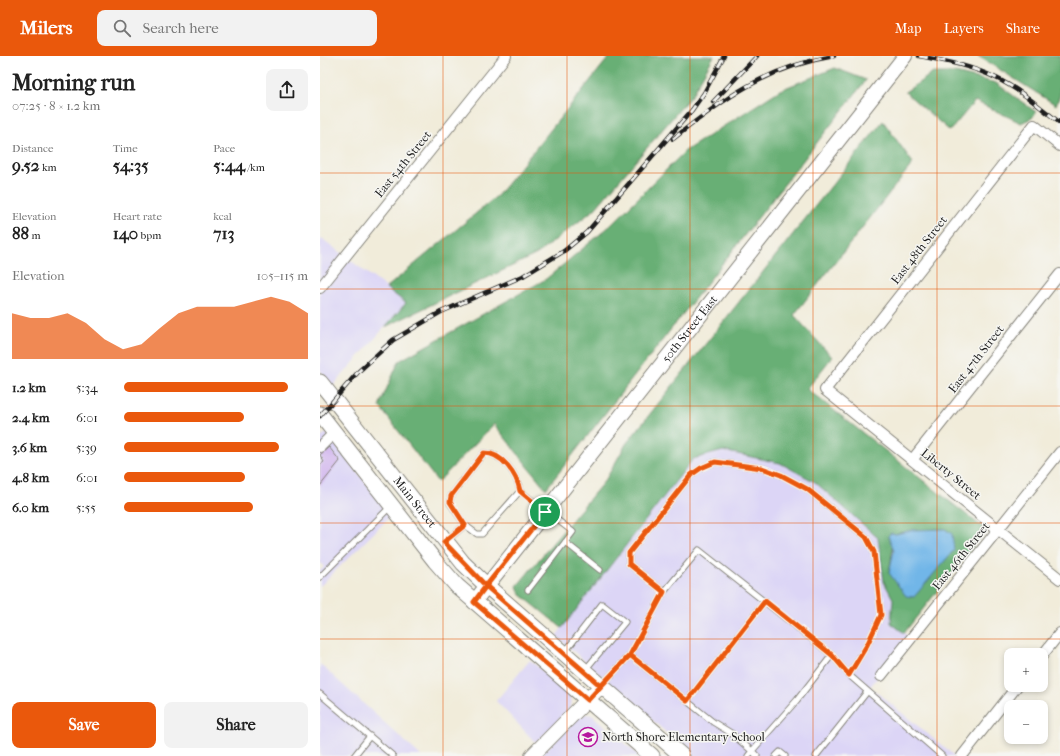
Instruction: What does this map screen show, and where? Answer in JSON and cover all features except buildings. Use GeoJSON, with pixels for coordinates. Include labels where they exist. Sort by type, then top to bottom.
{"type":"FeatureCollection","features":[{"type":"Feature","properties":{"kind":"main road","name":"Main Street"},"geometry":{"type":"LineString","coordinates":[[320,382],[444,542],[486,586],[682,756]]}},
{"type":"Feature","properties":{"kind":"main road","name":"Main Street"},"geometry":{"type":"LineString","coordinates":[[320,414],[391,506],[457,586],[652,756]]}},
{"type":"Feature","properties":{"kind":"street","name":"East 54th Street"},"geometry":{"type":"LineString","coordinates":[[320,288],[506,56]]}},
{"type":"Feature","properties":{"kind":"street","name":"50th Street East"},"geometry":{"type":"LineString","coordinates":[[474,602],[905,56]]}},
{"type":"Feature","properties":{"kind":"street","name":"East 48th Street"},"geometry":{"type":"LineString","coordinates":[[825,390],[1034,125],[1060,146]]}},
{"type":"Feature","properties":{"kind":"street","name":"East 47th Street"},"geometry":{"type":"LineString","coordinates":[[912,460],[1060,274]]}},
{"type":"Feature","properties":{"kind":"street","name":"Liberty Street"},"geometry":{"type":"LineString","coordinates":[[825,390],[1060,579]]}},
{"type":"Feature","properties":{"kind":"street"},"geometry":{"type":"LineString","coordinates":[[320,447],[334,433]]}},
{"type":"Feature","properties":{"kind":"street","name":"East 46th Street"},"geometry":{"type":"LineString","coordinates":[[881,676],[1060,452]]}},
{"type":"Feature","properties":{"kind":"street"},"geometry":{"type":"LineString","coordinates":[[1048,648],[1060,633]]}},
{"type":"Feature","properties":{"kind":"street"},"geometry":{"type":"LineString","coordinates":[[532,756],[601,686]]}},
{"type":"Feature","properties":{"kind":"street"},"geometry":{"type":"LineString","coordinates":[[962,756],[1012,692]]}},
{"type":"Feature","properties":{"kind":"lane"},"geometry":{"type":"LineString","coordinates":[[520,491],[482,534],[477,534],[465,525],[450,502],[451,496],[484,453],[490,453],[509,467],[518,481],[520,491],[545,512],[573,532],[528,590]]}},
{"type":"Feature","properties":{"kind":"lane"},"geometry":{"type":"LineString","coordinates":[[664,592],[629,564],[627,558],[629,553],[691,475],[701,468],[715,462],[762,468],[781,475],[807,489],[866,537],[874,552],[881,615],[867,645],[849,675]]}},
{"type":"Feature","properties":{"kind":"lane"},"geometry":{"type":"LineString","coordinates":[[320,577],[391,506]]}},
{"type":"Feature","properties":{"kind":"lane"},"geometry":{"type":"LineString","coordinates":[[444,542],[465,525]]}},
{"type":"Feature","properties":{"kind":"lane"},"geometry":{"type":"LineString","coordinates":[[565,542],[600,570]]}},
{"type":"Feature","properties":{"kind":"lane"},"geometry":{"type":"LineString","coordinates":[[601,686],[630,655],[664,592],[699,550],[832,655],[866,692],[942,756]]}},
{"type":"Feature","properties":{"kind":"lane"},"geometry":{"type":"LineString","coordinates":[[687,701],[765,601]]}},
{"type":"Feature","properties":{"kind":"lane"},"geometry":{"type":"LineString","coordinates":[[564,653],[602,604],[625,622],[584,671]]}},
{"type":"Feature","properties":{"kind":"lane"},"geometry":{"type":"LineString","coordinates":[[630,655],[713,722],[731,733],[750,754],[757,756]]}},
{"type":"Feature","properties":{"kind":"lane"},"geometry":{"type":"LineString","coordinates":[[750,754],[797,700],[832,655]]}},
{"type":"Feature","properties":{"kind":"lane"},"geometry":{"type":"LineString","coordinates":[[816,756],[866,692]]}},
{"type":"Feature","properties":{"kind":"lane"},"geometry":{"type":"LineString","coordinates":[[320,694],[393,756]]}},
{"type":"Feature","properties":{"kind":"lane"},"geometry":{"type":"LineString","coordinates":[[354,756],[370,736]]}},
{"type":"Feature","properties":{"kind":"lane"},"geometry":{"type":"LineString","coordinates":[[776,756],[780,752],[785,756]]}},
{"type":"Feature","properties":{"kind":"shaded area"},"geometry":{"type":"Polygon","coordinates":[[[320,237],[406,303],[333,386],[320,370],[320,237]]]}},
{"type":"Feature","properties":{"kind":"shaded area"},"geometry":{"type":"Polygon","coordinates":[[[326,433],[392,515],[320,586],[320,571],[324,567],[320,562],[320,438],[326,433]]]}},
{"type":"Feature","properties":{"kind":"shaded area"},"geometry":{"type":"Polygon","coordinates":[[[723,451],[780,463],[815,482],[878,538],[884,582],[893,599],[891,623],[909,637],[870,687],[955,756],[693,756],[556,636],[693,459],[723,451]]]}},
{"type":"Feature","properties":{"kind":"shaded area"},"geometry":{"type":"Polygon","coordinates":[[[530,660],[569,694],[572,702],[569,709],[536,743],[496,701],[530,660]]]}},
{"type":"Feature","properties":{"kind":"shaded area"},"geometry":{"type":"Polygon","coordinates":[[[320,664],[421,756],[320,756],[320,664]]]}},
{"type":"Feature","properties":{"kind":"shaded area","name":"North Shore Elementary School"},"geometry":{"type":"Polygon","coordinates":[[[585,714],[592,715],[639,756],[540,756],[578,718],[585,714]]]}},
{"type":"Feature","properties":{"kind":"green space"},"geometry":{"type":"Polygon","coordinates":[[[610,56],[714,56],[691,96],[595,209],[537,254],[385,327],[406,303],[386,288],[498,195],[610,56]]]}},
{"type":"Feature","properties":{"kind":"green space"},"geometry":{"type":"Polygon","coordinates":[[[978,56],[1060,56],[1060,95],[1056,105],[978,56]]]}},
{"type":"Feature","properties":{"kind":"green space"},"geometry":{"type":"Polygon","coordinates":[[[835,68],[866,80],[546,489],[494,424],[438,482],[379,406],[399,361],[546,279],[611,225],[685,151],[780,90],[835,68]]]}},
{"type":"Feature","properties":{"kind":"green space"},"geometry":{"type":"Polygon","coordinates":[[[933,73],[955,73],[996,83],[1036,112],[1032,118],[1021,123],[975,101],[950,131],[905,92],[933,73]]]}},
{"type":"Feature","properties":{"kind":"green space"},"geometry":{"type":"Polygon","coordinates":[[[883,121],[913,163],[794,315],[832,357],[807,389],[986,530],[904,633],[891,623],[893,599],[884,582],[878,538],[815,482],[780,463],[723,451],[693,459],[562,628],[520,594],[517,586],[606,479],[626,444],[883,121]],[[945,529],[912,530],[895,534],[889,573],[952,535],[945,529]]]}},
{"type":"Feature","properties":{"kind":"water"},"geometry":{"type":"Polygon","coordinates":[[[945,529],[952,534],[954,550],[914,597],[906,596],[889,573],[894,550],[888,536],[891,533],[896,534],[912,530],[945,529]]]}},
{"type":"Feature","properties":{"kind":"railway"},"geometry":{"type":"LineString","coordinates":[[320,416],[359,371],[393,340],[441,312],[523,276],[564,251],[587,232],[692,110],[704,93],[724,56]]}},
{"type":"Feature","properties":{"kind":"railway"},"geometry":{"type":"LineString","coordinates":[[713,102],[757,56]]}},
{"type":"Feature","properties":{"kind":"railway"},"geometry":{"type":"LineString","coordinates":[[673,139],[710,110],[767,76],[810,61],[834,56]]}},
{"type":"Feature","properties":{"kind":"railway"},"geometry":{"type":"LineString","coordinates":[[919,56],[968,67],[1005,82],[1060,123]]}},
{"type":"Feature","properties":{"kind":"place","name":"North Shore Elementary School"},"geometry":{"type":"Point","coordinates":[588,737]}},
{"type":"Feature","properties":{"kind":"route"},"geometry":{"type":"LineString","coordinates":[[545,512],[486,586],[601,686],[630,655],[664,592],[629,564],[627,558],[629,553],[691,475],[701,468],[715,462],[762,468],[781,475],[807,489],[866,537],[874,552],[881,615],[867,645],[849,675],[832,655],[765,601],[687,701],[630,655],[588,700],[474,602],[486,586],[444,542],[465,525],[450,502],[451,496],[476,461],[484,453],[490,453],[509,467],[518,481],[520,491],[545,512]]}}]}
